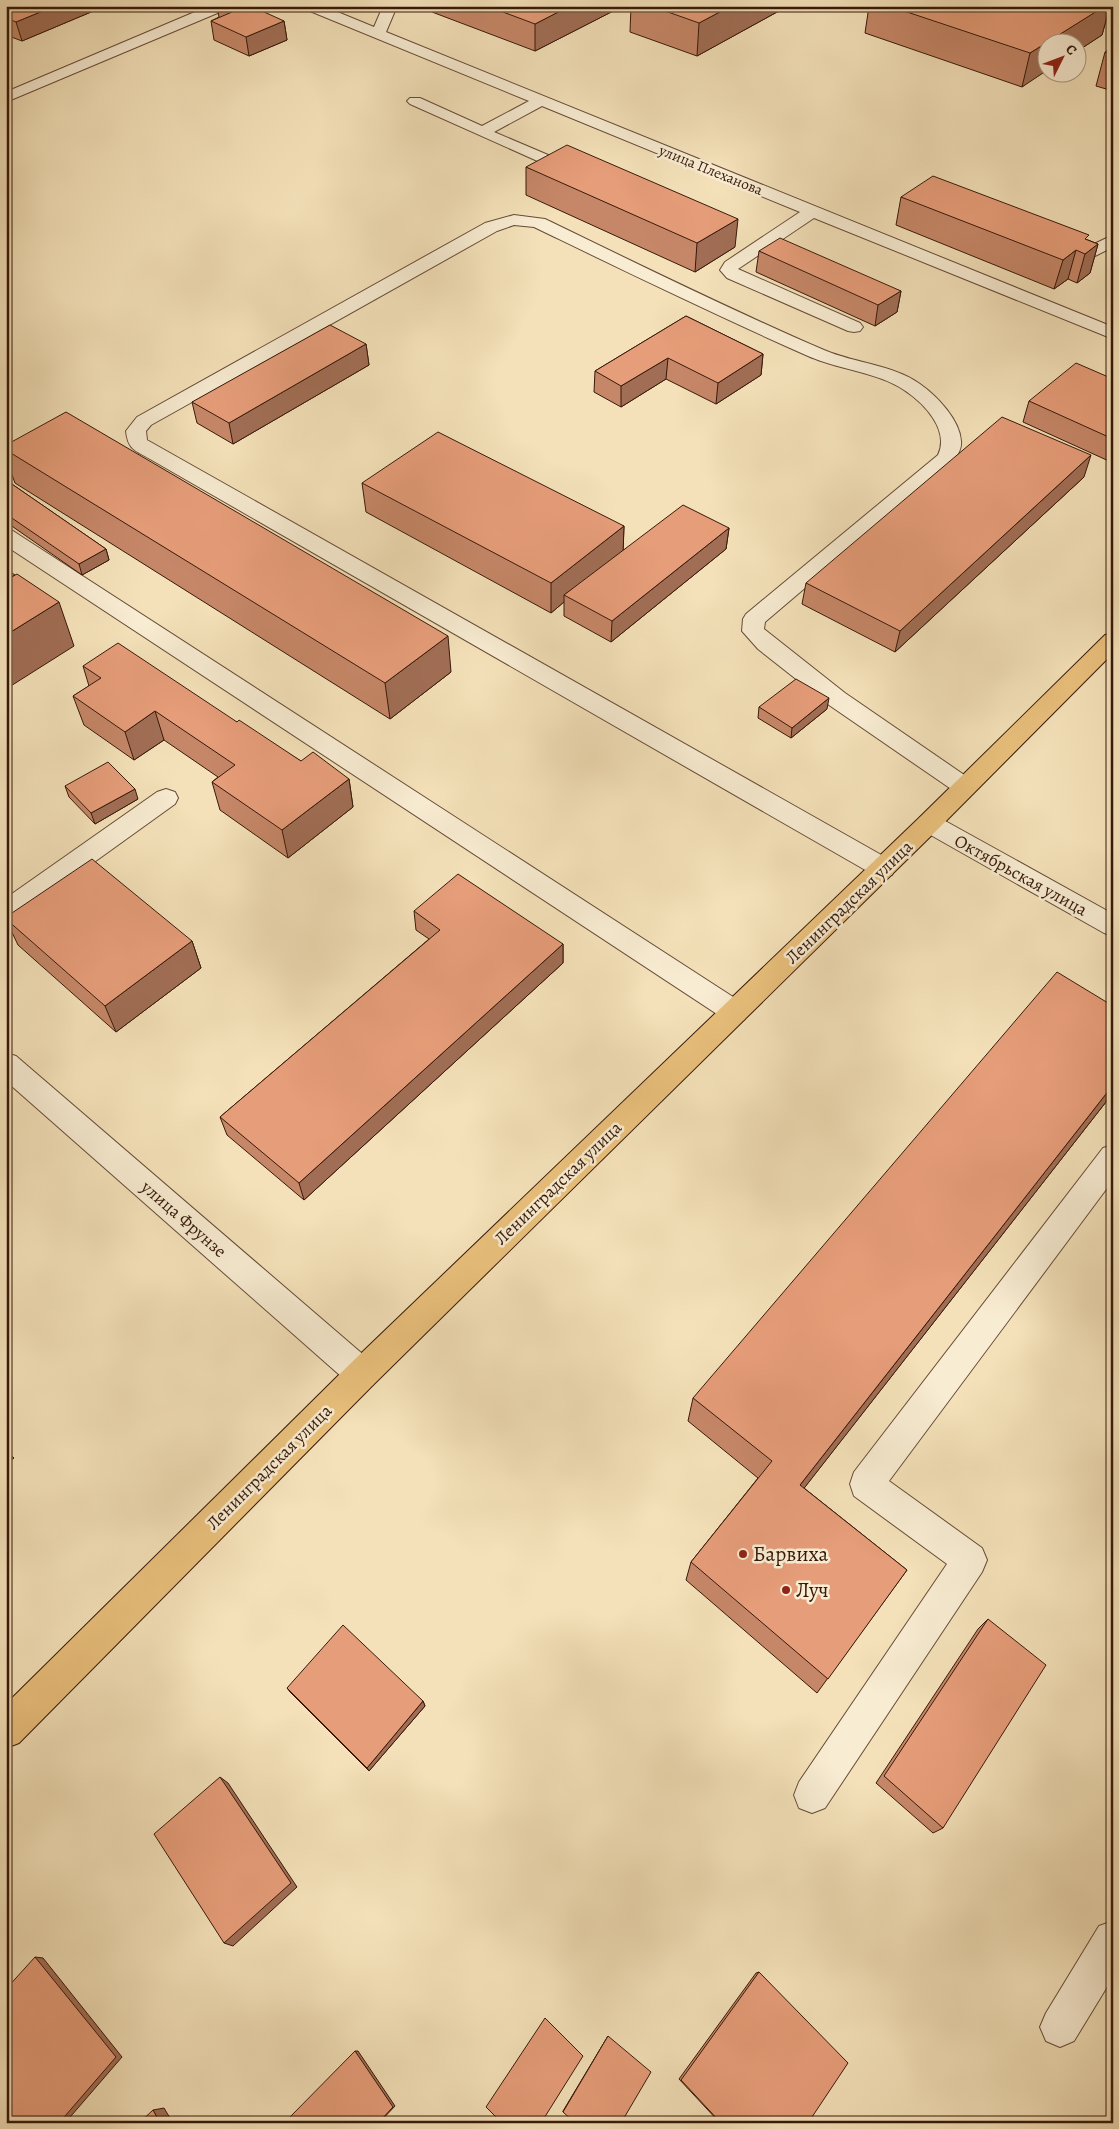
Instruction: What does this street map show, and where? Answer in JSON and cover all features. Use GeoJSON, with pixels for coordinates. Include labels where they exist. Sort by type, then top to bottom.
{"type":"FeatureCollection","features":[{"type":"Feature","properties":{"kind":"highway","name":"Ленинградская улица"},"geometry":{"type":"LineString","coordinates":[[6,1730],[362,1374],[929,824],[1113,640]]}},
{"type":"Feature","properties":{"kind":"street"},"geometry":{"type":"LineString","coordinates":[[6,98],[222,6]]}},
{"type":"Feature","properties":{"kind":"street","name":"улица Плеханова"},"geometry":{"type":"LineString","coordinates":[[310,6],[1113,334]]}},
{"type":"Feature","properties":{"kind":"street"},"geometry":{"type":"LineString","coordinates":[[378,34],[390,6]]}},
{"type":"Feature","properties":{"kind":"street"},"geometry":{"type":"LineString","coordinates":[[482,132],[542,100]]}},
{"type":"Feature","properties":{"kind":"street"},"geometry":{"type":"LineString","coordinates":[[414,101],[568,169]]}},
{"type":"Feature","properties":{"kind":"street"},"geometry":{"type":"LineString","coordinates":[[813,211],[731,266],[729,270],[733,274],[854,327]]}},
{"type":"Feature","properties":{"kind":"street"},"geometry":{"type":"LineString","coordinates":[[883,868],[150,451],[137,443],[136,432],[144,421],[491,227],[508,220],[521,219],[538,223],[694,299],[801,347],[847,365],[897,378],[923,395],[947,425],[952,438],[951,449],[946,458],[754,619],[753,631],[766,644],[837,699],[965,787]]}},
{"type":"Feature","properties":{"kind":"street"},"geometry":{"type":"LineString","coordinates":[[1048,236],[1083,249],[1095,251],[1113,240]]}},
{"type":"Feature","properties":{"kind":"street"},"geometry":{"type":"LineString","coordinates":[[6,536],[735,1012]]}},
{"type":"Feature","properties":{"kind":"street"},"geometry":{"type":"LineString","coordinates":[[6,912],[166,798]]}},
{"type":"Feature","properties":{"kind":"street","name":"Октябрьская улица"},"geometry":{"type":"LineString","coordinates":[[929,824],[1113,926]]}},
{"type":"Feature","properties":{"kind":"street","name":"улица Фрунзе"},"geometry":{"type":"LineString","coordinates":[[6,1064],[362,1374]]}},
{"type":"Feature","properties":{"kind":"street"},"geometry":{"type":"LineString","coordinates":[[812,1795],[970,1560],[866,1484],[1113,1157]]}},
{"type":"Feature","properties":{"kind":"street"},"geometry":{"type":"LineString","coordinates":[[1060,2027],[1113,1940]]}},
{"type":"Feature","properties":{"kind":"building"},"geometry":{"type":"Polygon","coordinates":[[[6,6],[55,6],[16,22],[6,18],[6,6]]]}},
{"type":"Feature","properties":{"kind":"building"},"geometry":{"type":"Polygon","coordinates":[[[218,6],[251,6],[284,21],[246,37],[211,21],[232,12],[218,6]]]}},
{"type":"Feature","properties":{"kind":"building"},"geometry":{"type":"Polygon","coordinates":[[[487,6],[570,6],[535,24],[487,6]]]}},
{"type":"Feature","properties":{"kind":"building"},"geometry":{"type":"Polygon","coordinates":[[[651,6],[731,6],[699,23],[651,6]]]}},
{"type":"Feature","properties":{"kind":"building"},"geometry":{"type":"Polygon","coordinates":[[[889,6],[1105,6],[1064,32],[1036,32],[1036,49],[1030,53],[889,6]]]}},
{"type":"Feature","properties":{"kind":"building"},"geometry":{"type":"Polygon","coordinates":[[[1113,47],[1113,55],[1105,52],[1113,47]]]}},
{"type":"Feature","properties":{"kind":"building"},"geometry":{"type":"Polygon","coordinates":[[[567,145],[738,219],[697,243],[526,167],[567,145]]]}},
{"type":"Feature","properties":{"kind":"building"},"geometry":{"type":"Polygon","coordinates":[[[933,176],[1089,235],[1085,239],[1098,244],[1085,254],[1076,250],[1063,260],[901,197],[933,176]]]}},
{"type":"Feature","properties":{"kind":"building"},"geometry":{"type":"Polygon","coordinates":[[[780,238],[901,291],[878,305],[759,251],[780,238]]]}},
{"type":"Feature","properties":{"kind":"building"},"geometry":{"type":"Polygon","coordinates":[[[686,316],[763,354],[718,383],[668,358],[621,386],[595,371],[686,316]]]}},
{"type":"Feature","properties":{"kind":"building"},"geometry":{"type":"Polygon","coordinates":[[[330,325],[366,344],[229,423],[192,402],[330,325]]]}},
{"type":"Feature","properties":{"kind":"building"},"geometry":{"type":"Polygon","coordinates":[[[1076,363],[1113,379],[1113,439],[1029,401],[1076,363]]]}},
{"type":"Feature","properties":{"kind":"building"},"geometry":{"type":"Polygon","coordinates":[[[66,412],[448,636],[385,683],[6,450],[6,445],[66,412]]]}},
{"type":"Feature","properties":{"kind":"building"},"geometry":{"type":"Polygon","coordinates":[[[1002,417],[1091,455],[900,631],[806,583],[1002,417]]]}},
{"type":"Feature","properties":{"kind":"building"},"geometry":{"type":"Polygon","coordinates":[[[438,432],[624,526],[551,583],[362,483],[438,432]]]}},
{"type":"Feature","properties":{"kind":"building"},"geometry":{"type":"Polygon","coordinates":[[[6,480],[106,549],[79,564],[6,514],[6,480]]]}},
{"type":"Feature","properties":{"kind":"building"},"geometry":{"type":"Polygon","coordinates":[[[683,505],[729,528],[612,621],[564,595],[683,505]]]}},
{"type":"Feature","properties":{"kind":"building"},"geometry":{"type":"Polygon","coordinates":[[[6,569],[15,575],[6,580],[6,569]]]}},
{"type":"Feature","properties":{"kind":"building"},"geometry":{"type":"Polygon","coordinates":[[[17,574],[59,602],[6,635],[6,580],[17,574]]]}},
{"type":"Feature","properties":{"kind":"building"},"geometry":{"type":"Polygon","coordinates":[[[118,643],[237,722],[239,720],[301,761],[313,752],[349,779],[282,830],[212,782],[235,765],[155,711],[125,732],[73,696],[101,678],[83,666],[118,643]]]}},
{"type":"Feature","properties":{"kind":"building"},"geometry":{"type":"Polygon","coordinates":[[[796,679],[829,698],[792,728],[759,707],[796,679]]]}},
{"type":"Feature","properties":{"kind":"building"},"geometry":{"type":"Polygon","coordinates":[[[108,762],[135,789],[91,813],[65,786],[108,762]]]}},
{"type":"Feature","properties":{"kind":"building"},"geometry":{"type":"Polygon","coordinates":[[[92,859],[192,941],[105,1006],[6,919],[6,917],[92,859]]]}},
{"type":"Feature","properties":{"kind":"building"},"geometry":{"type":"Polygon","coordinates":[[[458,874],[563,944],[299,1183],[220,1117],[440,930],[414,911],[458,874]]]}},
{"type":"Feature","properties":{"kind":"building"},"geometry":{"type":"Polygon","coordinates":[[[1057,972],[1113,1006],[1113,1085],[800,1485],[907,1570],[828,1679],[691,1562],[772,1461],[693,1398],[1057,972]]]}},
{"type":"Feature","properties":{"kind":"building"},"geometry":{"type":"Polygon","coordinates":[[[988,1619],[1046,1665],[943,1828],[884,1776],[988,1619]]]}},
{"type":"Feature","properties":{"kind":"building"},"geometry":{"type":"Polygon","coordinates":[[[343,1625],[423,1701],[367,1768],[287,1688],[343,1625]]]}},
{"type":"Feature","properties":{"kind":"building"},"geometry":{"type":"Polygon","coordinates":[[[220,1777],[291,1883],[224,1943],[154,1834],[220,1777]]]}},
{"type":"Feature","properties":{"kind":"building"},"geometry":{"type":"Polygon","coordinates":[[[35,1957],[116,2057],[59,2123],[6,2123],[6,1989],[35,1957]]]}},
{"type":"Feature","properties":{"kind":"building"},"geometry":{"type":"Polygon","coordinates":[[[759,1972],[848,2063],[808,2123],[721,2123],[681,2080],[759,1972]]]}},
{"type":"Feature","properties":{"kind":"building"},"geometry":{"type":"Polygon","coordinates":[[[545,2018],[583,2056],[541,2123],[502,2123],[486,2107],[545,2018]]]}},
{"type":"Feature","properties":{"kind":"building"},"geometry":{"type":"Polygon","coordinates":[[[608,2036],[651,2072],[621,2123],[575,2123],[563,2112],[608,2036]]]}},
{"type":"Feature","properties":{"kind":"building"},"geometry":{"type":"Polygon","coordinates":[[[355,2051],[393,2107],[378,2123],[292,2123],[289,2118],[355,2051]]]}},
{"type":"Feature","properties":{"kind":"building"},"geometry":{"type":"Polygon","coordinates":[[[153,2110],[160,2123],[139,2123],[153,2110]]]}},
{"type":"Feature","properties":{"kind":"place","name":"Барвиха"},"geometry":{"type":"Point","coordinates":[743,1554]}},
{"type":"Feature","properties":{"kind":"place","name":"Луч"},"geometry":{"type":"Point","coordinates":[786,1590]}}]}
